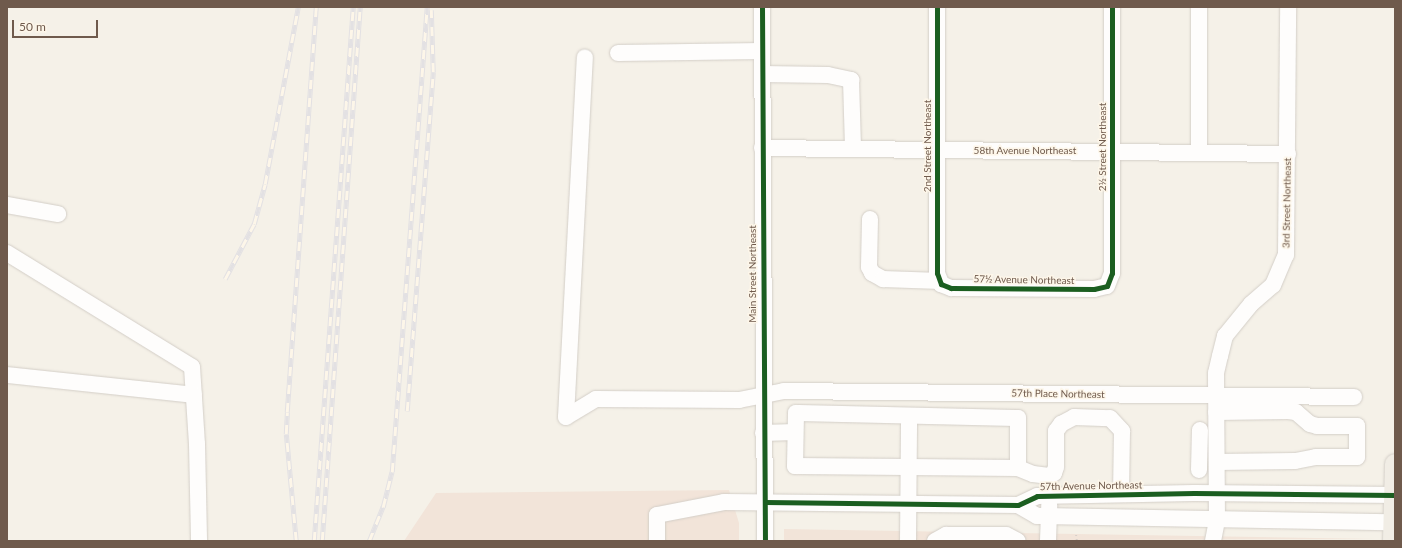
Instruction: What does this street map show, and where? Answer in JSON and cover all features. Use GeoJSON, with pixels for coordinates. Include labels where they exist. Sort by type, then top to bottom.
{"type":"FeatureCollection","features":[{"type":"Feature","properties":{"kind":"main road"},"geometry":{"type":"LineString","coordinates":[[1394,528],[1395,464]]}},
{"type":"Feature","properties":{"kind":"street","name":"Main Street Northeast"},"geometry":{"type":"LineString","coordinates":[[762,7],[762,395],[765,541]]}},
{"type":"Feature","properties":{"kind":"street","name":"2nd Street Northeast"},"geometry":{"type":"LineString","coordinates":[[937,7],[937,273],[940,282]]}},
{"type":"Feature","properties":{"kind":"street","name":"2½ Street Northeast"},"geometry":{"type":"LineString","coordinates":[[1107,286],[1112,273],[1112,7]]}},
{"type":"Feature","properties":{"kind":"street"},"geometry":{"type":"LineString","coordinates":[[1199,7],[1200,153]]}},
{"type":"Feature","properties":{"kind":"street","name":"3rd Street Northeast"},"geometry":{"type":"LineString","coordinates":[[1213,541],[1217,520],[1218,494],[1216,373],[1225,336],[1246,309],[1273,285],[1282,270],[1286,255],[1288,7]]}},
{"type":"Feature","properties":{"kind":"street"},"geometry":{"type":"LineString","coordinates":[[618,53],[762,51]]}},
{"type":"Feature","properties":{"kind":"street","name":"57th Place Northeast"},"geometry":{"type":"LineString","coordinates":[[585,58],[566,417],[596,399],[739,400],[784,391],[1216,404],[1354,397]]}},
{"type":"Feature","properties":{"kind":"street"},"geometry":{"type":"LineString","coordinates":[[762,74],[828,75],[851,80],[853,149]]}},
{"type":"Feature","properties":{"kind":"street","name":"58th Avenue Northeast"},"geometry":{"type":"LineString","coordinates":[[762,148],[1288,154]]}},
{"type":"Feature","properties":{"kind":"street"},"geometry":{"type":"LineString","coordinates":[[7,205],[58,214]]}},
{"type":"Feature","properties":{"kind":"street","name":"57½ Avenue Northeast"},"geometry":{"type":"LineString","coordinates":[[870,219],[870,267],[872,273],[883,279],[940,282],[951,288],[1094,290],[1107,286]]}},
{"type":"Feature","properties":{"kind":"street"},"geometry":{"type":"LineString","coordinates":[[7,253],[192,367],[199,541]]}},
{"type":"Feature","properties":{"kind":"street"},"geometry":{"type":"LineString","coordinates":[[7,375],[194,395]]}},
{"type":"Feature","properties":{"kind":"street"},"geometry":{"type":"LineString","coordinates":[[1216,404],[1296,412],[1310,424],[1317,426],[1357,426],[1357,457],[1316,457],[1295,461],[1217,462]]}},
{"type":"Feature","properties":{"kind":"street"},"geometry":{"type":"LineString","coordinates":[[1018,468],[1018,418],[909,416],[894,414],[796,413],[795,466],[1018,468],[1033,474],[1049,476],[1054,473],[1056,467],[1056,431],[1061,424],[1074,417],[1105,416],[1115,421],[1122,431],[1121,494]]}},
{"type":"Feature","properties":{"kind":"street"},"geometry":{"type":"LineString","coordinates":[[908,541],[909,416]]}},
{"type":"Feature","properties":{"kind":"street"},"geometry":{"type":"LineString","coordinates":[[1199,470],[1200,430]]}},
{"type":"Feature","properties":{"kind":"street"},"geometry":{"type":"LineString","coordinates":[[763,433],[795,432]]}},
{"type":"Feature","properties":{"kind":"street"},"geometry":{"type":"LineString","coordinates":[[1048,541],[1049,476]]}},
{"type":"Feature","properties":{"kind":"street","name":"57th Avenue Northeast"},"geometry":{"type":"LineString","coordinates":[[657,541],[657,515],[711,503],[765,502],[1018,505],[1037,496],[1121,494],[1395,496]]}},
{"type":"Feature","properties":{"kind":"street","name":"57th Avenue Northeast"},"geometry":{"type":"LineString","coordinates":[[1018,505],[1037,516],[1217,520],[1394,528]]}},
{"type":"Feature","properties":{"kind":"street"},"geometry":{"type":"LineString","coordinates":[[936,541],[939,537],[946,535],[1006,536],[1018,541]]}},
{"type":"Feature","properties":{"kind":"path"},"geometry":{"type":"LineString","coordinates":[[1076,535],[1077,541]]}},
{"type":"Feature","properties":{"kind":"shaded area"},"geometry":{"type":"Polygon","coordinates":[[[729,490],[739,523],[739,541],[404,541],[436,493],[729,490]]]}},
{"type":"Feature","properties":{"kind":"shaded area"},"geometry":{"type":"Polygon","coordinates":[[[784,529],[1376,539],[784,541],[784,529]]]}},
{"type":"Feature","properties":{"kind":"railway"},"geometry":{"type":"LineString","coordinates":[[225,279],[254,224],[265,184],[298,7]]}},
{"type":"Feature","properties":{"kind":"railway"},"geometry":{"type":"LineString","coordinates":[[296,541],[286,434],[316,7]]}},
{"type":"Feature","properties":{"kind":"railway"},"geometry":{"type":"LineString","coordinates":[[314,541],[353,7]]}},
{"type":"Feature","properties":{"kind":"railway"},"geometry":{"type":"LineString","coordinates":[[322,541],[360,7]]}},
{"type":"Feature","properties":{"kind":"railway"},"geometry":{"type":"LineString","coordinates":[[369,541],[383,507],[392,472],[427,7]]}},
{"type":"Feature","properties":{"kind":"railway"},"geometry":{"type":"LineString","coordinates":[[407,411],[433,72],[431,10]]}},
{"type":"Feature","properties":{"kind":"cycle path"},"geometry":{"type":"LineString","coordinates":[[762,7],[765,541]]}},
{"type":"Feature","properties":{"kind":"cycle path"},"geometry":{"type":"LineString","coordinates":[[937,7],[937,273],[941,284],[951,288],[1094,289],[1107,286],[1112,273],[1112,7]]}},
{"type":"Feature","properties":{"kind":"cycle path"},"geometry":{"type":"LineString","coordinates":[[765,502],[1018,505],[1037,496],[1194,493],[1395,495]]}}]}
